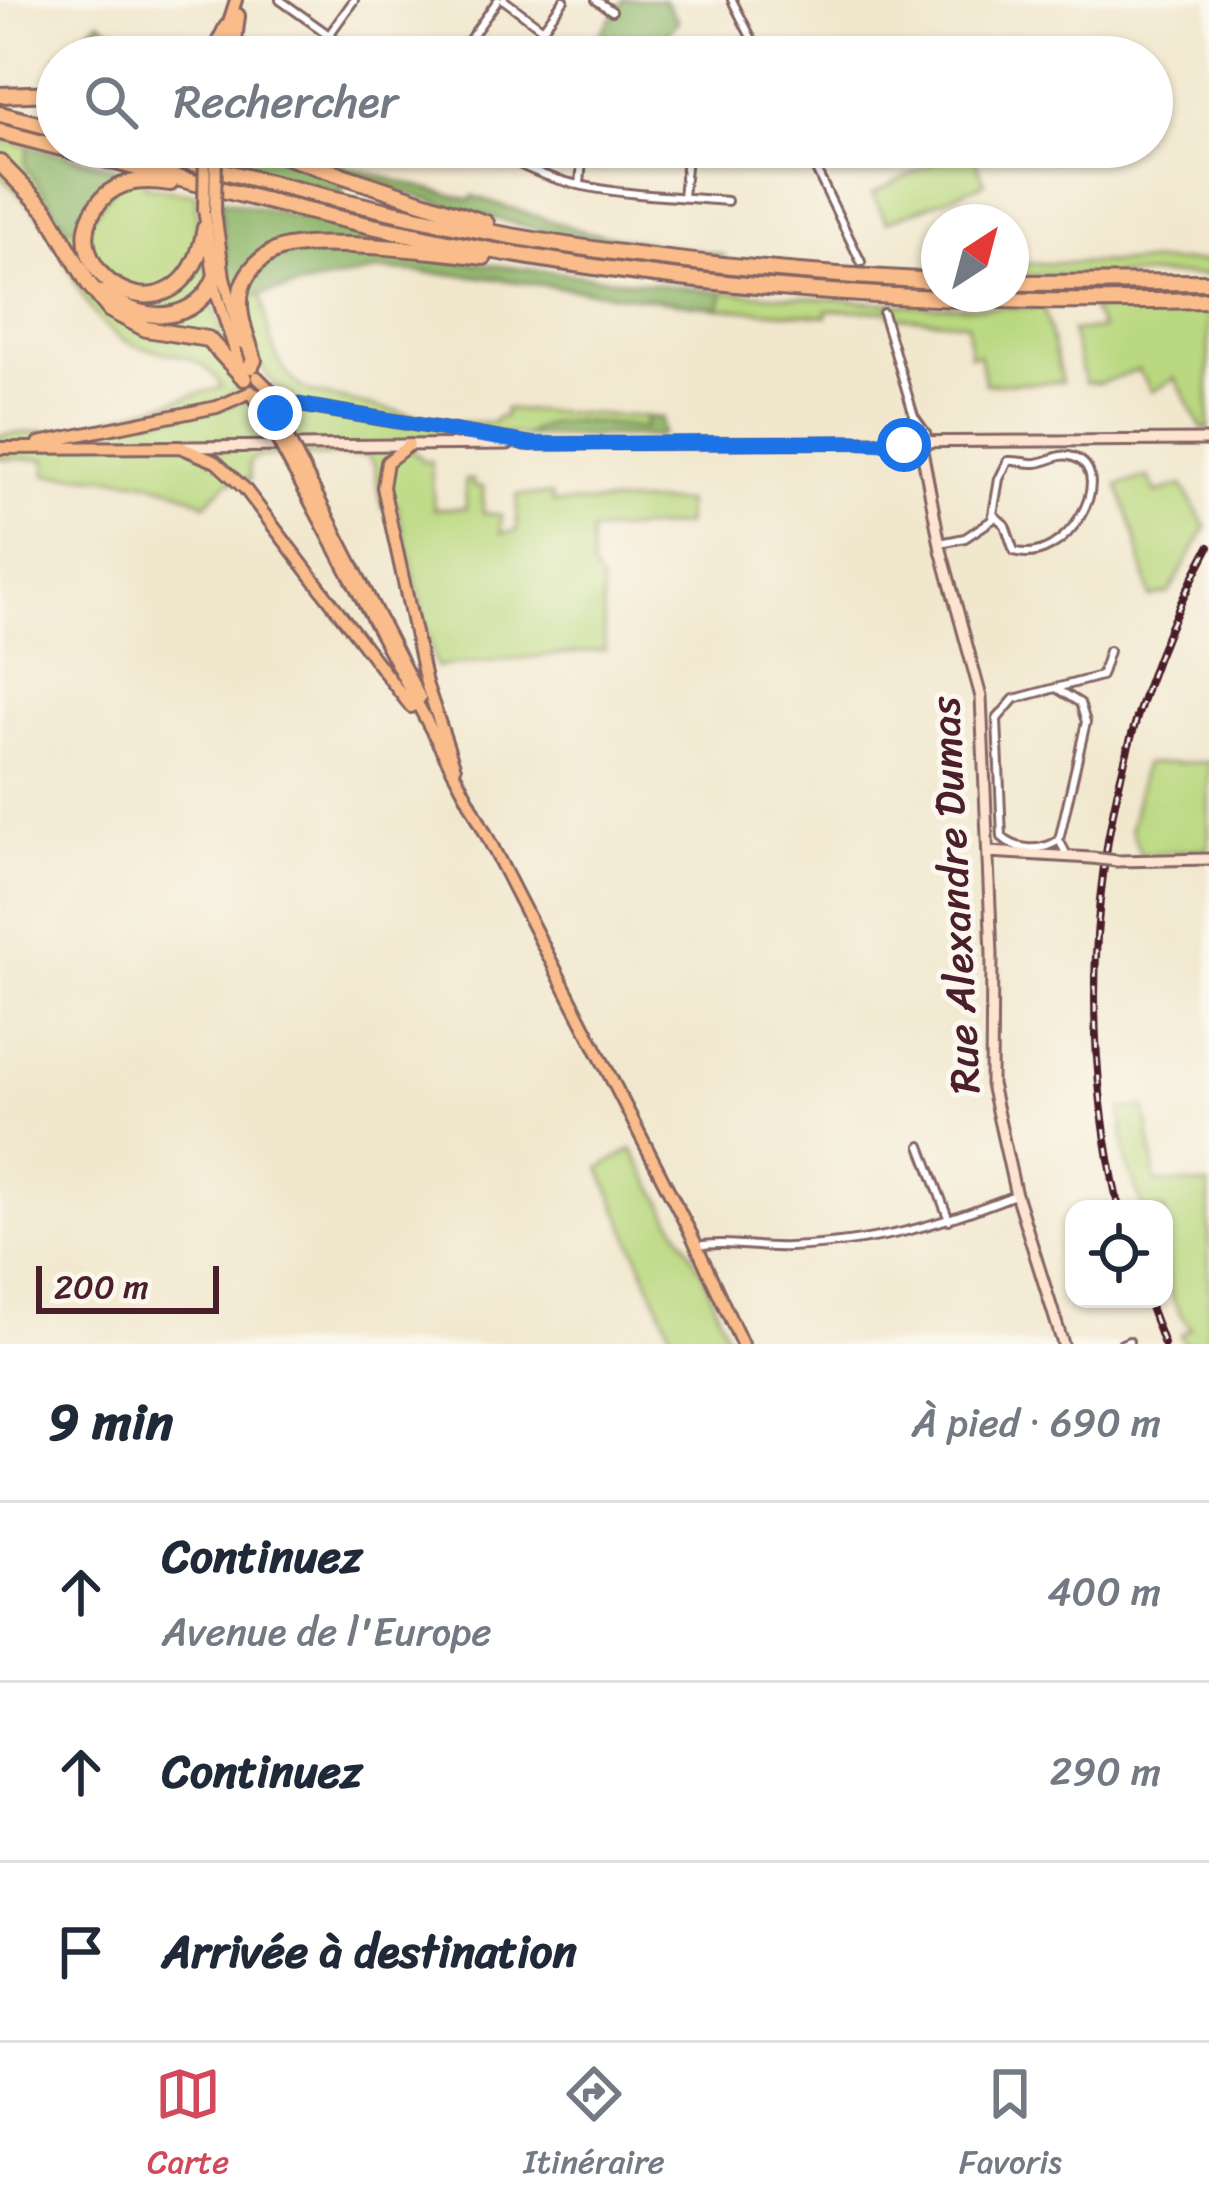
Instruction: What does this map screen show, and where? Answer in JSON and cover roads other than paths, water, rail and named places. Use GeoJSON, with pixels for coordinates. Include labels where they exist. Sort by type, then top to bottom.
{"type":"FeatureCollection","features":[{"type":"Feature","properties":{"kind":"highway"},"geometry":{"type":"LineString","coordinates":[[0,95],[36,94]]}},
{"type":"Feature","properties":{"kind":"highway"},"geometry":{"type":"LineString","coordinates":[[0,114],[36,123]]}},
{"type":"Feature","properties":{"kind":"highway"},"geometry":{"type":"LineString","coordinates":[[0,133],[36,142]]}},
{"type":"Feature","properties":{"kind":"highway"},"geometry":{"type":"LineString","coordinates":[[0,163],[38,200],[108,296],[140,315],[166,317],[188,310],[214,281],[220,260]]}},
{"type":"Feature","properties":{"kind":"highway"},"geometry":{"type":"LineString","coordinates":[[138,168],[476,248],[609,270]]}},
{"type":"Feature","properties":{"kind":"highway"},"geometry":{"type":"LineString","coordinates":[[214,168],[410,216],[613,252],[778,271],[921,280]]}},
{"type":"Feature","properties":{"kind":"highway"},"geometry":{"type":"LineString","coordinates":[[319,168],[468,218],[613,252]]}},
{"type":"Feature","properties":{"kind":"highway"},"geometry":{"type":"LineString","coordinates":[[205,228],[193,269],[179,284],[157,295],[137,295],[113,286],[94,266],[89,250],[89,225],[98,205],[132,182],[163,182],[284,205]]}},
{"type":"Feature","properties":{"kind":"highway"},"geometry":{"type":"LineString","coordinates":[[69,245],[93,290],[118,316],[151,330],[204,337],[251,378]]}},
{"type":"Feature","properties":{"kind":"highway"},"geometry":{"type":"LineString","coordinates":[[251,378],[254,359],[240,310],[242,286],[260,260],[283,248],[309,245],[890,297],[1209,300]]}},
{"type":"Feature","properties":{"kind":"highway"},"geometry":{"type":"LineString","coordinates":[[1029,284],[1209,283]]}},
{"type":"Feature","properties":{"kind":"main road"},"geometry":{"type":"LineString","coordinates":[[211,168],[210,211],[238,332],[251,378],[268,399],[278,429]]}},
{"type":"Feature","properties":{"kind":"main road"},"geometry":{"type":"LineString","coordinates":[[210,211],[205,228],[226,332],[352,585],[468,799],[697,1246],[742,1344]]}},
{"type":"Feature","properties":{"kind":"main road"},"geometry":{"type":"LineString","coordinates":[[251,378],[294,404],[532,444]]}},
{"type":"Feature","properties":{"kind":"main road"},"geometry":{"type":"LineString","coordinates":[[16,448],[217,407],[251,378]]}},
{"type":"Feature","properties":{"kind":"main road"},"geometry":{"type":"LineString","coordinates":[[275,413],[294,404]]}},
{"type":"Feature","properties":{"kind":"main road"},"geometry":{"type":"LineString","coordinates":[[409,445],[387,462],[382,483],[432,705],[456,771]]}},
{"type":"Feature","properties":{"kind":"main road"},"geometry":{"type":"LineString","coordinates":[[0,448],[180,446],[215,462],[237,479],[440,750]]}},
{"type":"Feature","properties":{"kind":"main road"},"geometry":{"type":"LineString","coordinates":[[298,469],[383,622],[468,799]]}},
{"type":"Feature","properties":{"kind":"main road"},"geometry":{"type":"LineString","coordinates":[[327,596],[341,595],[352,585],[351,562]]}},
{"type":"Feature","properties":{"kind":"main road"},"geometry":{"type":"LineString","coordinates":[[369,617],[398,620],[409,607]]}},
{"type":"Feature","properties":{"kind":"street"},"geometry":{"type":"LineString","coordinates":[[280,0],[329,35],[354,0]]}},
{"type":"Feature","properties":{"kind":"street"},"geometry":{"type":"LineString","coordinates":[[473,36],[501,0],[543,28]]}},
{"type":"Feature","properties":{"kind":"street"},"geometry":{"type":"LineString","coordinates":[[537,36],[563,0]]}},
{"type":"Feature","properties":{"kind":"street"},"geometry":{"type":"LineString","coordinates":[[596,0],[612,11]]}},
{"type":"Feature","properties":{"kind":"street"},"geometry":{"type":"LineString","coordinates":[[732,0],[750,36]]}},
{"type":"Feature","properties":{"kind":"street"},"geometry":{"type":"LineString","coordinates":[[524,168],[579,186],[727,201]]}},
{"type":"Feature","properties":{"kind":"street"},"geometry":{"type":"LineString","coordinates":[[579,186],[581,168]]}},
{"type":"Feature","properties":{"kind":"street"},"geometry":{"type":"LineString","coordinates":[[683,196],[686,168]]}},
{"type":"Feature","properties":{"kind":"street"},"geometry":{"type":"LineString","coordinates":[[815,168],[861,262]]}},
{"type":"Feature","properties":{"kind":"street"},"geometry":{"type":"LineString","coordinates":[[883,313],[920,443]]}},
{"type":"Feature","properties":{"kind":"street"},"geometry":{"type":"LineString","coordinates":[[914,416],[920,443]]}},
{"type":"Feature","properties":{"kind":"street"},"geometry":{"type":"LineString","coordinates":[[180,446],[1209,440]]}},
{"type":"Feature","properties":{"kind":"street","name":"Rue Alexandre Dumas"},"geometry":{"type":"LineString","coordinates":[[920,443],[983,714],[992,954],[990,1065],[1016,1194],[1063,1344]]}},
{"type":"Feature","properties":{"kind":"street"},"geometry":{"type":"LineString","coordinates":[[1061,455],[1085,465],[1091,495],[1080,517],[1054,547],[1017,553],[1009,548],[1005,525],[995,516],[992,510],[999,478],[1008,461],[1036,463],[1061,455]]}},
{"type":"Feature","properties":{"kind":"street"},"geometry":{"type":"LineString","coordinates":[[940,543],[969,536],[995,516]]}},
{"type":"Feature","properties":{"kind":"street"},"geometry":{"type":"LineString","coordinates":[[1059,840],[1044,848],[1024,847],[1001,834],[999,714],[1021,696],[1102,674],[1109,651]]}},
{"type":"Feature","properties":{"kind":"street"},"geometry":{"type":"LineString","coordinates":[[1068,857],[1059,840],[1086,728],[1081,682]]}},
{"type":"Feature","properties":{"kind":"street"},"geometry":{"type":"LineString","coordinates":[[1056,688],[1080,703]]}},
{"type":"Feature","properties":{"kind":"street"},"geometry":{"type":"LineString","coordinates":[[983,714],[999,714]]}},
{"type":"Feature","properties":{"kind":"street"},"geometry":{"type":"LineString","coordinates":[[988,852],[1117,861],[1209,859]]}},
{"type":"Feature","properties":{"kind":"street"},"geometry":{"type":"LineString","coordinates":[[921,1146],[949,1220]]}},
{"type":"Feature","properties":{"kind":"street"},"geometry":{"type":"LineString","coordinates":[[697,1246],[838,1244],[914,1232],[1016,1194]]}},
{"type":"Feature","properties":{"kind":"railway"},"geometry":{"type":"LineString","coordinates":[[1117,1200],[1096,1039],[1096,954],[1104,869],[1141,704],[1171,624],[1209,547]]}},
{"type":"Feature","properties":{"kind":"railway"},"geometry":{"type":"LineString","coordinates":[[1150,1308],[1164,1344]]}}]}
